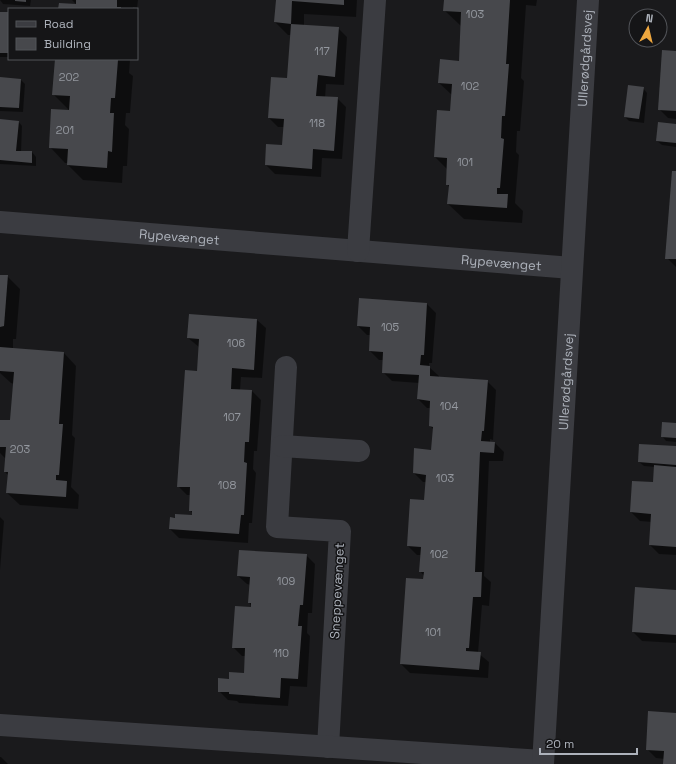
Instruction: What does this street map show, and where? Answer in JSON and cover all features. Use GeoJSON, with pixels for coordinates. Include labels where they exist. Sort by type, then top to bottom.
{"type":"FeatureCollection","features":[{"type":"Feature","properties":{"kind":"street"},"geometry":{"type":"LineString","coordinates":[[358,251],[376,0]]}},
{"type":"Feature","properties":{"kind":"street","name":"Ullerødgårdsvej"},"geometry":{"type":"LineString","coordinates":[[543,763],[588,0]]}},
{"type":"Feature","properties":{"kind":"street","name":"Rypevænget"},"geometry":{"type":"LineString","coordinates":[[0,222],[572,268]]}},
{"type":"Feature","properties":{"kind":"street","name":"Sneppevænget"},"geometry":{"type":"LineString","coordinates":[[286,367],[277,527],[340,531],[328,747]]}},
{"type":"Feature","properties":{"kind":"street"},"geometry":{"type":"LineString","coordinates":[[282,446],[359,451]]}},
{"type":"Feature","properties":{"kind":"street"},"geometry":{"type":"LineString","coordinates":[[0,725],[543,763]]}},
{"type":"Feature","properties":{"kind":"building"},"geometry":{"type":"Polygon","coordinates":[[[26,0],[26,2],[15,1],[26,0]]]}},
{"type":"Feature","properties":{"kind":"building"},"geometry":{"type":"Polygon","coordinates":[[[76,0],[117,0],[117,7],[121,8],[58,8],[59,3],[76,4],[76,0]]]}},
{"type":"Feature","properties":{"kind":"building"},"geometry":{"type":"Polygon","coordinates":[[[276,0],[344,0],[344,5],[292,1],[291,24],[274,22],[276,0]]]}},
{"type":"Feature","properties":{"kind":"building"},"geometry":{"type":"Polygon","coordinates":[[[444,0],[510,0],[506,64],[509,64],[505,116],[502,116],[501,138],[504,139],[500,188],[497,188],[497,194],[508,194],[507,208],[447,204],[449,185],[446,185],[447,158],[434,157],[437,110],[450,111],[452,84],[438,83],[440,59],[459,61],[461,12],[443,11],[444,0]]]}},
{"type":"Feature","properties":{"kind":"building"},"geometry":{"type":"Polygon","coordinates":[[[0,12],[8,12],[8,53],[0,53],[0,12]]]}},
{"type":"Feature","properties":{"kind":"building"},"geometry":{"type":"Polygon","coordinates":[[[291,24],[339,27],[335,77],[318,75],[316,96],[338,97],[334,151],[313,149],[312,169],[265,165],[266,144],[282,145],[284,119],[268,118],[271,77],[287,78],[291,24]]]}},
{"type":"Feature","properties":{"kind":"building"},"geometry":{"type":"Polygon","coordinates":[[[662,50],[676,51],[676,111],[658,110],[662,50]]]}},
{"type":"Feature","properties":{"kind":"building"},"geometry":{"type":"Polygon","coordinates":[[[55,60],[118,60],[115,98],[111,98],[110,113],[114,113],[112,152],[108,151],[107,168],[67,165],[68,149],[49,148],[51,109],[69,110],[70,96],[52,95],[55,60]]]}},
{"type":"Feature","properties":{"kind":"building"},"geometry":{"type":"Polygon","coordinates":[[[0,77],[21,79],[19,108],[0,107],[0,77]]]}},
{"type":"Feature","properties":{"kind":"building"},"geometry":{"type":"Polygon","coordinates":[[[628,85],[644,87],[639,119],[624,117],[628,85]]]}},
{"type":"Feature","properties":{"kind":"building"},"geometry":{"type":"Polygon","coordinates":[[[0,119],[19,121],[16,151],[32,151],[32,163],[0,160],[0,119]]]}},
{"type":"Feature","properties":{"kind":"building"},"geometry":{"type":"Polygon","coordinates":[[[658,122],[676,124],[676,143],[656,141],[658,122]]]}},
{"type":"Feature","properties":{"kind":"building"},"geometry":{"type":"Polygon","coordinates":[[[672,171],[676,171],[676,259],[665,259],[672,171]]]}},
{"type":"Feature","properties":{"kind":"building"},"geometry":{"type":"Polygon","coordinates":[[[0,275],[8,275],[4,326],[0,327],[0,275]]]}},
{"type":"Feature","properties":{"kind":"building"},"geometry":{"type":"Polygon","coordinates":[[[359,298],[427,303],[424,355],[421,355],[420,365],[430,366],[430,376],[488,380],[484,431],[482,431],[481,441],[495,442],[494,453],[480,452],[475,572],[482,572],[481,597],[473,597],[469,648],[466,648],[466,651],[481,652],[479,670],[400,664],[406,578],[423,579],[424,572],[419,572],[421,547],[407,546],[410,499],[424,500],[426,475],[413,473],[414,448],[431,450],[433,427],[429,426],[430,401],[417,399],[419,375],[382,373],[383,352],[369,351],[370,327],[357,326],[359,298]]]}},
{"type":"Feature","properties":{"kind":"building"},"geometry":{"type":"Polygon","coordinates":[[[189,314],[257,319],[254,370],[232,368],[231,389],[252,390],[249,442],[245,442],[244,462],[247,463],[244,515],[241,515],[239,534],[169,529],[170,517],[175,518],[175,514],[192,515],[192,511],[189,511],[190,487],[177,487],[185,370],[197,371],[199,339],[187,338],[189,314]]]}},
{"type":"Feature","properties":{"kind":"building"},"geometry":{"type":"Polygon","coordinates":[[[0,347],[64,352],[59,424],[63,424],[59,475],[56,475],[56,480],[67,481],[66,497],[6,493],[8,472],[4,472],[6,447],[0,447],[0,420],[10,420],[14,372],[0,371],[0,347]]]}},
{"type":"Feature","properties":{"kind":"building"},"geometry":{"type":"Polygon","coordinates":[[[662,422],[676,423],[676,438],[661,437],[662,422]]]}},
{"type":"Feature","properties":{"kind":"building"},"geometry":{"type":"Polygon","coordinates":[[[639,444],[676,446],[676,465],[638,462],[639,444]]]}},
{"type":"Feature","properties":{"kind":"building"},"geometry":{"type":"Polygon","coordinates":[[[654,465],[676,467],[676,547],[649,545],[651,514],[630,512],[632,481],[653,482],[654,465]]]}},
{"type":"Feature","properties":{"kind":"building"},"geometry":{"type":"Polygon","coordinates":[[[239,550],[307,554],[303,605],[300,605],[298,626],[302,626],[298,679],[281,678],[280,698],[218,692],[218,678],[229,679],[229,672],[244,673],[245,648],[232,648],[235,606],[251,607],[251,603],[248,603],[250,577],[237,576],[239,550]]]}},
{"type":"Feature","properties":{"kind":"building"},"geometry":{"type":"Polygon","coordinates":[[[635,587],[676,590],[676,635],[632,632],[635,587]]]}},
{"type":"Feature","properties":{"kind":"building"},"geometry":{"type":"Polygon","coordinates":[[[648,711],[676,713],[676,764],[663,764],[664,751],[646,750],[648,711]]]}}]}
